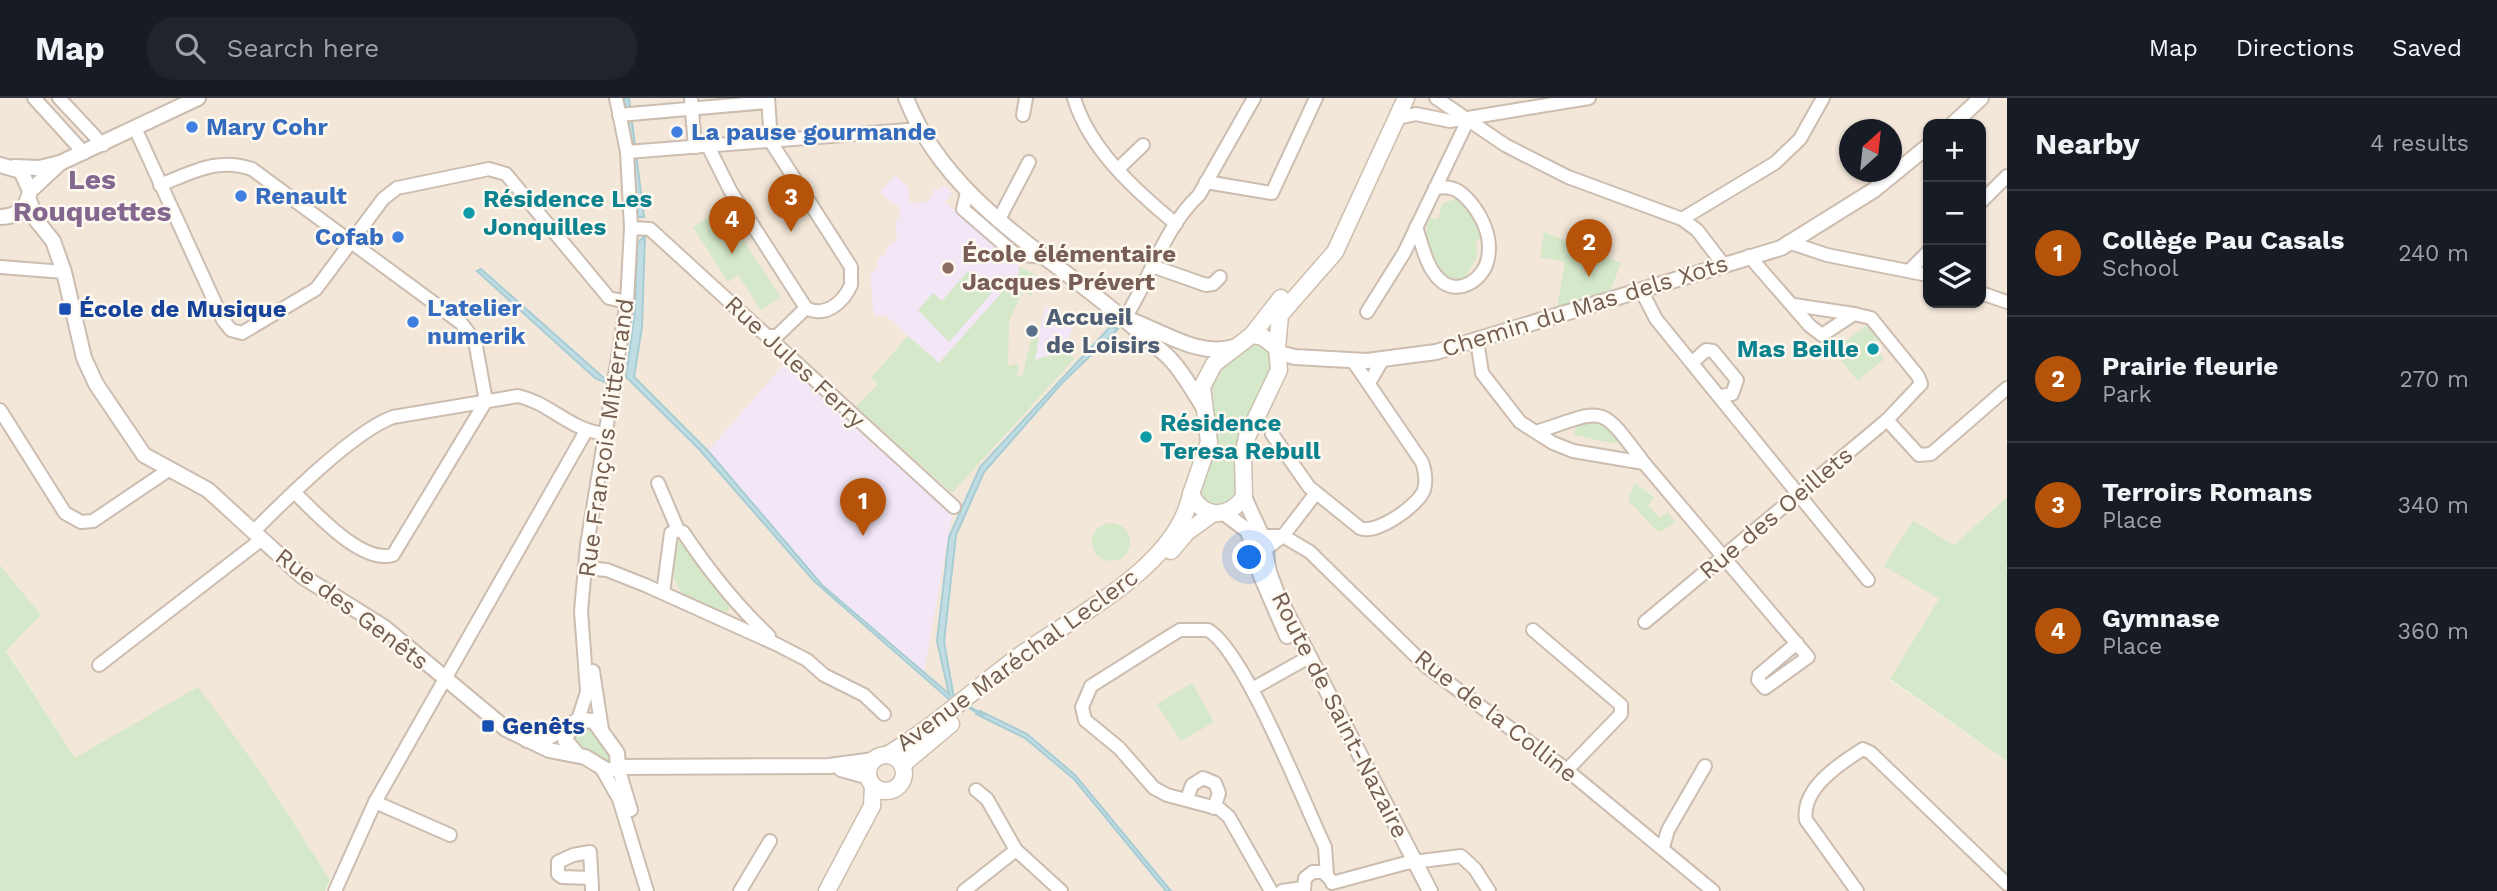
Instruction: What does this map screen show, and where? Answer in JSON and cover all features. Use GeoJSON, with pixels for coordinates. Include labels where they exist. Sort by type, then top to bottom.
{"type":"FeatureCollection","features":[{"type":"Feature","properties":{"kind":"main road"},"geometry":{"type":"LineString","coordinates":[[1202,405],[1202,387],[1214,365],[1252,335],[1320,259],[1396,98]]}},
{"type":"Feature","properties":{"kind":"main road"},"geometry":{"type":"LineString","coordinates":[[1244,497],[1243,456],[1247,437],[1279,370],[1280,315],[1335,252],[1406,98]]}},
{"type":"Feature","properties":{"kind":"main road"},"geometry":{"type":"LineString","coordinates":[[1252,335],[1263,337],[1278,350]]}},
{"type":"Feature","properties":{"kind":"main road","name":"Avenue Maréchal Leclerc"},"geometry":{"type":"LineString","coordinates":[[902,765],[1028,649],[1110,597],[1137,573],[1174,532],[1191,494],[1193,480],[1205,459],[1209,442],[1202,405]]}},
{"type":"Feature","properties":{"kind":"main road"},"geometry":{"type":"LineString","coordinates":[[1191,494],[1201,509],[1218,514]]}},
{"type":"Feature","properties":{"kind":"main road","name":"Avenue Maréchal Leclerc"},"geometry":{"type":"LineString","coordinates":[[972,698],[1108,608],[1146,577],[1187,532],[1244,497]]}},
{"type":"Feature","properties":{"kind":"main road","name":"Avenue Maréchal Leclerc"},"geometry":{"type":"LineString","coordinates":[[880,758],[954,715]]}},
{"type":"Feature","properties":{"kind":"main road"},"geometry":{"type":"LineString","coordinates":[[830,890],[880,808],[869,768],[880,758],[898,759],[904,775],[900,784],[893,790],[875,785]]}},
{"type":"Feature","properties":{"kind":"street"},"geometry":{"type":"LineString","coordinates":[[34,98],[84,153]]}},
{"type":"Feature","properties":{"kind":"street"},"geometry":{"type":"LineString","coordinates":[[59,98],[103,145]]}},
{"type":"Feature","properties":{"kind":"street"},"geometry":{"type":"LineString","coordinates":[[7,166],[39,168],[60,163],[198,98]]}},
{"type":"Feature","properties":{"kind":"street","name":"Rue François Mitterrand"},"geometry":{"type":"LineString","coordinates":[[602,730],[584,598],[585,568],[627,302],[631,228],[627,152],[616,98]]}},
{"type":"Feature","properties":{"kind":"street"},"geometry":{"type":"LineString","coordinates":[[906,98],[917,124],[967,192],[998,221],[1125,318],[1170,358],[1202,405]]}},
{"type":"Feature","properties":{"kind":"street"},"geometry":{"type":"LineString","coordinates":[[1024,116],[1026,98]]}},
{"type":"Feature","properties":{"kind":"street"},"geometry":{"type":"LineString","coordinates":[[1074,98],[1085,125],[1118,169],[1176,224]]}},
{"type":"Feature","properties":{"kind":"street"},"geometry":{"type":"LineString","coordinates":[[1125,318],[1176,224],[1206,182],[1254,98]]}},
{"type":"Feature","properties":{"kind":"street"},"geometry":{"type":"LineString","coordinates":[[1206,182],[1272,193],[1316,98]]}},
{"type":"Feature","properties":{"kind":"street"},"geometry":{"type":"LineString","coordinates":[[1436,98],[1505,145],[1568,177],[1682,219],[1697,230],[1723,264]]}},
{"type":"Feature","properties":{"kind":"street"},"geometry":{"type":"LineString","coordinates":[[1398,118],[1416,114],[1450,121],[1544,101],[1589,98]]}},
{"type":"Feature","properties":{"kind":"street"},"geometry":{"type":"LineString","coordinates":[[1682,219],[1775,163],[1800,139],[1823,98]]}},
{"type":"Feature","properties":{"kind":"street"},"geometry":{"type":"LineString","coordinates":[[1958,119],[1981,98]]}},
{"type":"Feature","properties":{"kind":"street"},"geometry":{"type":"LineString","coordinates":[[619,115],[691,103],[768,100],[771,142],[851,267],[853,277],[848,292],[833,308],[822,311],[806,308],[701,146],[691,103]]}},
{"type":"Feature","properties":{"kind":"street"},"geometry":{"type":"LineString","coordinates":[[1367,312],[1404,253],[1469,118]]}},
{"type":"Feature","properties":{"kind":"street"},"geometry":{"type":"LineString","coordinates":[[627,152],[771,142],[917,124]]}},
{"type":"Feature","properties":{"kind":"street"},"geometry":{"type":"LineString","coordinates":[[135,128],[223,320],[231,330],[242,333],[255,328],[316,289],[390,191],[489,169],[506,174],[609,298],[627,302]]}},
{"type":"Feature","properties":{"kind":"street"},"geometry":{"type":"LineString","coordinates":[[1118,169],[1143,145]]}},
{"type":"Feature","properties":{"kind":"street","name":"Chemin du Mas dels Xots"},"geometry":{"type":"LineString","coordinates":[[1278,350],[1295,358],[1366,370],[1383,359],[1436,352],[1636,292],[1764,252],[1794,238],[1874,190],[1923,150]]}},
{"type":"Feature","properties":{"kind":"street"},"geometry":{"type":"LineString","coordinates":[[998,221],[1029,162]]}},
{"type":"Feature","properties":{"kind":"street"},"geometry":{"type":"LineString","coordinates":[[4,217],[17,214],[60,163]]}},
{"type":"Feature","properties":{"kind":"street"},"geometry":{"type":"LineString","coordinates":[[160,185],[213,163],[234,163],[262,175],[350,244],[469,331],[475,341],[486,401],[393,555],[382,558],[371,555],[340,535],[293,492]]}},
{"type":"Feature","properties":{"kind":"street","name":"Rue des Genêts"},"geometry":{"type":"LineString","coordinates":[[7,166],[26,177],[42,229],[53,241],[64,272],[84,358],[96,384],[139,450],[156,464],[190,478],[216,497],[310,583],[385,628],[444,680],[526,741],[549,750],[577,754]]}},
{"type":"Feature","properties":{"kind":"street"},"geometry":{"type":"LineString","coordinates":[[1986,197],[2007,176]]}},
{"type":"Feature","properties":{"kind":"street"},"geometry":{"type":"LineString","coordinates":[[1416,227],[1429,265],[1442,282],[1452,287],[1464,287],[1482,272],[1488,260],[1484,222],[1460,191],[1449,186],[1435,188]]}},
{"type":"Feature","properties":{"kind":"street"},"geometry":{"type":"LineString","coordinates":[[967,192],[963,209],[1015,254],[1044,257]]}},
{"type":"Feature","properties":{"kind":"street"},"geometry":{"type":"LineString","coordinates":[[4,217],[42,229]]}},
{"type":"Feature","properties":{"kind":"street"},"geometry":{"type":"LineString","coordinates":[[1815,224],[1817,249]]}},
{"type":"Feature","properties":{"kind":"street","name":"Rue Jules Ferry"},"geometry":{"type":"LineString","coordinates":[[631,228],[650,229],[954,507]]}},
{"type":"Feature","properties":{"kind":"street"},"geometry":{"type":"LineString","coordinates":[[1794,238],[1817,249],[1923,274]]}},
{"type":"Feature","properties":{"kind":"street"},"geometry":{"type":"LineString","coordinates":[[1703,269],[1708,247]]}},
{"type":"Feature","properties":{"kind":"street"},"geometry":{"type":"LineString","coordinates":[[1764,252],[1769,276]]}},
{"type":"Feature","properties":{"kind":"street"},"geometry":{"type":"LineString","coordinates":[[1749,256],[1810,326],[1822,335],[1829,334],[1854,314]]}},
{"type":"Feature","properties":{"kind":"street"},"geometry":{"type":"LineString","coordinates":[[1910,270],[1923,257]]}},
{"type":"Feature","properties":{"kind":"street"},"geometry":{"type":"LineString","coordinates":[[1152,266],[1206,285],[1213,284],[1220,277]]}},
{"type":"Feature","properties":{"kind":"street"},"geometry":{"type":"LineString","coordinates":[[0,267],[64,272]]}},
{"type":"Feature","properties":{"kind":"street"},"geometry":{"type":"LineString","coordinates":[[1650,308],[1658,285]]}},
{"type":"Feature","properties":{"kind":"street"},"geometry":{"type":"LineString","coordinates":[[1636,292],[1868,580]]}},
{"type":"Feature","properties":{"kind":"street"},"geometry":{"type":"LineString","coordinates":[[1986,295],[2007,302]]}},
{"type":"Feature","properties":{"kind":"street"},"geometry":{"type":"LineString","coordinates":[[1794,305],[1854,314]]}},
{"type":"Feature","properties":{"kind":"street"},"geometry":{"type":"LineString","coordinates":[[766,337],[777,336],[806,308]]}},
{"type":"Feature","properties":{"kind":"street","name":"Rue des Oeillets"},"geometry":{"type":"LineString","coordinates":[[1645,622],[1887,420],[1921,384],[1918,376],[1871,318],[1854,314]]}},
{"type":"Feature","properties":{"kind":"street"},"geometry":{"type":"LineString","coordinates":[[1125,318],[1204,348],[1221,351],[1235,347]]}},
{"type":"Feature","properties":{"kind":"street"},"geometry":{"type":"LineString","coordinates":[[1479,360],[1496,334]]}},
{"type":"Feature","properties":{"kind":"street"},"geometry":{"type":"LineString","coordinates":[[1477,341],[1482,373],[1520,422],[1553,443],[1573,451],[1644,463]]}},
{"type":"Feature","properties":{"kind":"street"},"geometry":{"type":"LineString","coordinates":[[1461,345],[1470,356],[1479,360]]}},
{"type":"Feature","properties":{"kind":"street"},"geometry":{"type":"LineString","coordinates":[[1694,361],[1706,350],[1713,351],[1737,380],[1732,394],[1721,396]]}},
{"type":"Feature","properties":{"kind":"street"},"geometry":{"type":"LineString","coordinates":[[1279,370],[1295,358]]}},
{"type":"Feature","properties":{"kind":"street"},"geometry":{"type":"LineString","coordinates":[[1272,434],[1316,493],[1343,517],[1368,532],[1377,529],[1417,501],[1424,490],[1426,475],[1422,461],[1366,370]]}},
{"type":"Feature","properties":{"kind":"street"},"geometry":{"type":"LineString","coordinates":[[1887,420],[1912,450],[1919,455],[1931,454],[2007,388]]}},
{"type":"Feature","properties":{"kind":"street"},"geometry":{"type":"LineString","coordinates":[[99,665],[258,535],[293,492],[383,421],[517,396],[531,399],[586,431],[606,434]]}},
{"type":"Feature","properties":{"kind":"street"},"geometry":{"type":"LineString","coordinates":[[0,410],[65,513],[81,522],[93,521],[170,469]]}},
{"type":"Feature","properties":{"kind":"street"},"geometry":{"type":"LineString","coordinates":[[1535,432],[1591,414],[1603,414],[1612,421],[1644,463],[1725,555],[1797,643]]}},
{"type":"Feature","properties":{"kind":"street"},"geometry":{"type":"LineString","coordinates":[[335,891],[375,802],[586,431]]}},
{"type":"Feature","properties":{"kind":"street"},"geometry":{"type":"LineString","coordinates":[[658,483],[678,530],[683,532],[728,596],[776,643]]}},
{"type":"Feature","properties":{"kind":"street"},"geometry":{"type":"LineString","coordinates":[[1259,541],[1283,536],[1316,493]]}},
{"type":"Feature","properties":{"kind":"street","name":"Route de Saint-Nazaire"},"geometry":{"type":"LineString","coordinates":[[1244,497],[1259,541],[1270,599],[1412,863],[1430,891]]}},
{"type":"Feature","properties":{"kind":"street","name":"Route de Saint-Nazaire"},"geometry":{"type":"LineString","coordinates":[[1218,514],[1240,522],[1259,541]]}},
{"type":"Feature","properties":{"kind":"street"},"geometry":{"type":"LineString","coordinates":[[663,593],[671,533],[678,530]]}},
{"type":"Feature","properties":{"kind":"street","name":"Rue de la Colline"},"geometry":{"type":"LineString","coordinates":[[1283,536],[1310,552],[1427,667],[1567,770],[1713,891]]}},
{"type":"Feature","properties":{"kind":"street"},"geometry":{"type":"LineString","coordinates":[[585,568],[607,570],[776,643],[807,660],[824,675],[864,695],[884,714]]}},
{"type":"Feature","properties":{"kind":"street","name":"Rue François Mitterrand"},"geometry":{"type":"LineString","coordinates":[[574,722],[587,692],[581,611],[584,598]]}},
{"type":"Feature","properties":{"kind":"street"},"geometry":{"type":"LineString","coordinates":[[1271,891],[1229,817],[1220,809],[1154,788],[1119,748],[1085,720],[1082,707],[1084,695],[1090,686],[1180,630],[1208,630],[1218,636],[1252,689],[1325,847],[1330,883]]}},
{"type":"Feature","properties":{"kind":"street"},"geometry":{"type":"LineString","coordinates":[[1533,630],[1621,705],[1621,713],[1567,770]]}},
{"type":"Feature","properties":{"kind":"street"},"geometry":{"type":"LineString","coordinates":[[1252,689],[1305,660]]}},
{"type":"Feature","properties":{"kind":"street"},"geometry":{"type":"LineString","coordinates":[[526,741],[549,737],[574,722],[594,721],[602,730],[617,760],[655,891]]}},
{"type":"Feature","properties":{"kind":"street"},"geometry":{"type":"LineString","coordinates":[[574,722],[565,740],[577,754],[608,771],[617,760]]}},
{"type":"Feature","properties":{"kind":"street"},"geometry":{"type":"LineString","coordinates":[[1857,891],[1805,820],[1804,808],[1817,785],[1863,749],[1871,753],[2007,884]]}},
{"type":"Feature","properties":{"kind":"street"},"geometry":{"type":"LineString","coordinates":[[617,760],[653,766],[829,766],[880,758]]}},
{"type":"Feature","properties":{"kind":"street"},"geometry":{"type":"LineString","coordinates":[[829,766],[875,785]]}},
{"type":"Feature","properties":{"kind":"street"},"geometry":{"type":"LineString","coordinates":[[1663,847],[1668,830],[1705,766]]}},
{"type":"Feature","properties":{"kind":"street"},"geometry":{"type":"LineString","coordinates":[[602,769],[619,799],[647,891]]}},
{"type":"Feature","properties":{"kind":"street"},"geometry":{"type":"LineString","coordinates":[[1187,800],[1192,785],[1203,778],[1215,783],[1218,789],[1214,808]]}},
{"type":"Feature","properties":{"kind":"street"},"geometry":{"type":"LineString","coordinates":[[976,790],[987,799],[1016,850],[1061,891]]}},
{"type":"Feature","properties":{"kind":"street"},"geometry":{"type":"LineString","coordinates":[[375,802],[450,835]]}},
{"type":"Feature","properties":{"kind":"street"},"geometry":{"type":"LineString","coordinates":[[740,891],[769,841]]}},
{"type":"Feature","properties":{"kind":"street"},"geometry":{"type":"LineString","coordinates":[[964,891],[1016,850]]}},
{"type":"Feature","properties":{"kind":"street"},"geometry":{"type":"LineString","coordinates":[[1330,883],[1412,863],[1461,856],[1475,869],[1489,891]]}},
{"type":"Feature","properties":{"kind":"street","name":"Route de Saint-Nazaire"},"geometry":{"type":"LineString","coordinates":[[1412,863],[1420,891]]}},
{"type":"Feature","properties":{"kind":"street"},"geometry":{"type":"LineString","coordinates":[[1282,891],[1303,890],[1308,875],[1318,871],[1330,883]]}},
{"type":"Feature","properties":{"kind":"shaded area"},"geometry":{"type":"Polygon","coordinates":[[[0,98],[2007,98],[2007,497],[1954,545],[1939,599],[1890,680],[2007,761],[2007,891],[340,891],[340,861],[330,880],[262,774],[75,758],[6,650],[41,615],[0,565],[0,98]]]}},
{"type":"Feature","properties":{"kind":"shaded area","name":"École élémentaire Jacques Prévert"},"geometry":{"type":"Polygon","coordinates":[[[895,175],[908,187],[910,203],[928,202],[935,189],[938,191],[944,185],[952,193],[945,202],[1020,267],[1021,272],[939,363],[885,315],[874,316],[870,275],[879,266],[877,264],[880,255],[885,255],[888,246],[897,241],[895,220],[900,220],[899,205],[880,192],[895,175]]]}},
{"type":"Feature","properties":{"kind":"shaded area"},"geometry":{"type":"Polygon","coordinates":[[[1045,306],[1072,328],[1066,350],[1034,360],[1045,306]]]}},
{"type":"Feature","properties":{"kind":"shaded area"},"geometry":{"type":"Polygon","coordinates":[[[785,363],[810,386],[810,390],[820,394],[952,516],[924,672],[822,585],[708,451],[785,363]]]}},
{"type":"Feature","properties":{"kind":"green space"},"geometry":{"type":"Polygon","coordinates":[[[1458,198],[1471,211],[1483,237],[1476,242],[1477,257],[1467,274],[1470,281],[1457,282],[1447,278],[1434,263],[1428,241],[1427,218],[1438,219],[1442,204],[1458,198]]]}},
{"type":"Feature","properties":{"kind":"green space"},"geometry":{"type":"Polygon","coordinates":[[[722,208],[781,297],[761,310],[738,275],[728,282],[693,227],[722,208]]]}},
{"type":"Feature","properties":{"kind":"green space"},"geometry":{"type":"Polygon","coordinates":[[[1544,232],[1621,263],[1610,291],[1557,308],[1565,262],[1540,257],[1544,232]]]}},
{"type":"Feature","properties":{"kind":"green space"},"geometry":{"type":"Polygon","coordinates":[[[1020,267],[1036,275],[1018,282],[1023,286],[1035,282],[1031,296],[1023,291],[1009,321],[1008,366],[1018,363],[1017,376],[1022,377],[1032,336],[1039,338],[1035,360],[1065,351],[1074,359],[952,493],[856,407],[878,384],[871,378],[908,336],[939,363],[1020,272],[1020,267]]]}},
{"type":"Feature","properties":{"kind":"green space"},"geometry":{"type":"Polygon","coordinates":[[[968,271],[992,293],[949,342],[918,310],[933,293],[942,301],[968,271]]]}},
{"type":"Feature","properties":{"kind":"green space"},"geometry":{"type":"Polygon","coordinates":[[[1869,323],[1881,338],[1868,349],[1872,353],[1877,349],[1884,359],[1858,381],[1833,351],[1869,323]]]}},
{"type":"Feature","properties":{"kind":"green space"},"geometry":{"type":"Polygon","coordinates":[[[1252,342],[1268,346],[1273,366],[1250,410],[1239,440],[1236,456],[1238,489],[1226,506],[1211,508],[1198,494],[1207,395],[1213,375],[1252,342]]]}},
{"type":"Feature","properties":{"kind":"green space"},"geometry":{"type":"Polygon","coordinates":[[[1590,420],[1600,420],[1616,434],[1617,444],[1574,435],[1576,427],[1590,420]]]}},
{"type":"Feature","properties":{"kind":"green space"},"geometry":{"type":"Polygon","coordinates":[[[1635,483],[1655,498],[1648,505],[1660,518],[1668,512],[1675,522],[1661,532],[1656,530],[1628,500],[1635,483]]]}},
{"type":"Feature","properties":{"kind":"green space"},"geometry":{"type":"Polygon","coordinates":[[[2007,497],[2007,761],[1890,679],[1939,599],[1884,566],[1913,521],[1954,545],[2007,497]]]}},
{"type":"Feature","properties":{"kind":"green space"},"geometry":{"type":"Polygon","coordinates":[[[1111,523],[1125,528],[1130,542],[1125,556],[1111,561],[1097,556],[1092,542],[1097,528],[1111,523]]]}},
{"type":"Feature","properties":{"kind":"green space"},"geometry":{"type":"Polygon","coordinates":[[[681,541],[730,606],[726,614],[689,599],[678,586],[673,562],[676,542],[681,541]]]}},
{"type":"Feature","properties":{"kind":"green space"},"geometry":{"type":"Polygon","coordinates":[[[0,565],[41,615],[6,651],[75,758],[198,687],[262,774],[330,880],[325,891],[0,891],[0,565]]]}},
{"type":"Feature","properties":{"kind":"green space"},"geometry":{"type":"Polygon","coordinates":[[[1192,683],[1214,722],[1181,741],[1157,704],[1192,683]]]}},
{"type":"Feature","properties":{"kind":"green space"},"geometry":{"type":"Polygon","coordinates":[[[586,727],[593,729],[614,758],[611,767],[579,750],[572,740],[576,731],[586,727]]]}},
{"type":"Feature","properties":{"kind":"water"},"geometry":{"type":"Polygon","coordinates":[[[624,98],[629,98],[644,217],[638,217],[632,144],[624,98]]]}},
{"type":"Feature","properties":{"kind":"water"},"geometry":{"type":"Polygon","coordinates":[[[645,236],[642,327],[634,377],[709,452],[822,585],[949,694],[937,641],[949,537],[980,467],[1111,326],[1118,329],[1061,384],[984,472],[956,535],[944,642],[954,698],[951,701],[814,581],[699,449],[626,377],[635,311],[637,243],[645,236]]]}},
{"type":"Feature","properties":{"kind":"water"},"geometry":{"type":"Polygon","coordinates":[[[481,269],[605,379],[604,382],[595,378],[477,271],[481,269]]]}},
{"type":"Feature","properties":{"kind":"water"},"geometry":{"type":"Polygon","coordinates":[[[980,711],[1027,734],[1075,775],[1171,891],[1166,891],[1074,779],[1025,738],[976,714],[980,711]]]}},
{"type":"Feature","properties":{"kind":"waterway"},"geometry":{"type":"LineString","coordinates":[[965,705],[983,715]]}},
{"type":"Feature","properties":{"kind":"place","name":"Mary Cohr"},"geometry":{"type":"Point","coordinates":[192,127]}},
{"type":"Feature","properties":{"kind":"place","name":"La pause gourmande"},"geometry":{"type":"Point","coordinates":[677,132]}},
{"type":"Feature","properties":{"kind":"place","name":"Renault"},"geometry":{"type":"Point","coordinates":[241,196]}},
{"type":"Feature","properties":{"kind":"place","name":"Résidence Les Jonquilles"},"geometry":{"type":"Point","coordinates":[469,213]}},
{"type":"Feature","properties":{"kind":"place","name":"Terroirs Romans"},"geometry":{"type":"Point","coordinates":[791,232]}},
{"type":"Feature","properties":{"kind":"place","name":"Cofab"},"geometry":{"type":"Point","coordinates":[398,237]}},
{"type":"Feature","properties":{"kind":"place","name":"Gymnase"},"geometry":{"type":"Point","coordinates":[732,254]}},
{"type":"Feature","properties":{"kind":"place","name":"École élémentaire Jacques Prévert"},"geometry":{"type":"Point","coordinates":[948,268]}},
{"type":"Feature","properties":{"kind":"place","name":"Prairie fleurie"},"geometry":{"type":"Point","coordinates":[1589,277]}},
{"type":"Feature","properties":{"kind":"place","name":"École de Musique"},"geometry":{"type":"Point","coordinates":[65,309]}},
{"type":"Feature","properties":{"kind":"place","name":"L'atelier numerik"},"geometry":{"type":"Point","coordinates":[413,322]}},
{"type":"Feature","properties":{"kind":"place","name":"Accueil de Loisirs"},"geometry":{"type":"Point","coordinates":[1032,331]}},
{"type":"Feature","properties":{"kind":"place","name":"Mas Beille"},"geometry":{"type":"Point","coordinates":[1873,349]}},
{"type":"Feature","properties":{"kind":"place","name":"Résidence Teresa Rebull"},"geometry":{"type":"Point","coordinates":[1146,437]}},
{"type":"Feature","properties":{"kind":"place","name":"Collège Pau Casals"},"geometry":{"type":"Point","coordinates":[863,536]}},
{"type":"Feature","properties":{"kind":"place","name":"Genêts"},"geometry":{"type":"Point","coordinates":[488,726]}},
{"type":"Feature","properties":{"kind":"district","name":"Les Rouquettes"},"geometry":{"type":"Point","coordinates":[92,195]}}]}
